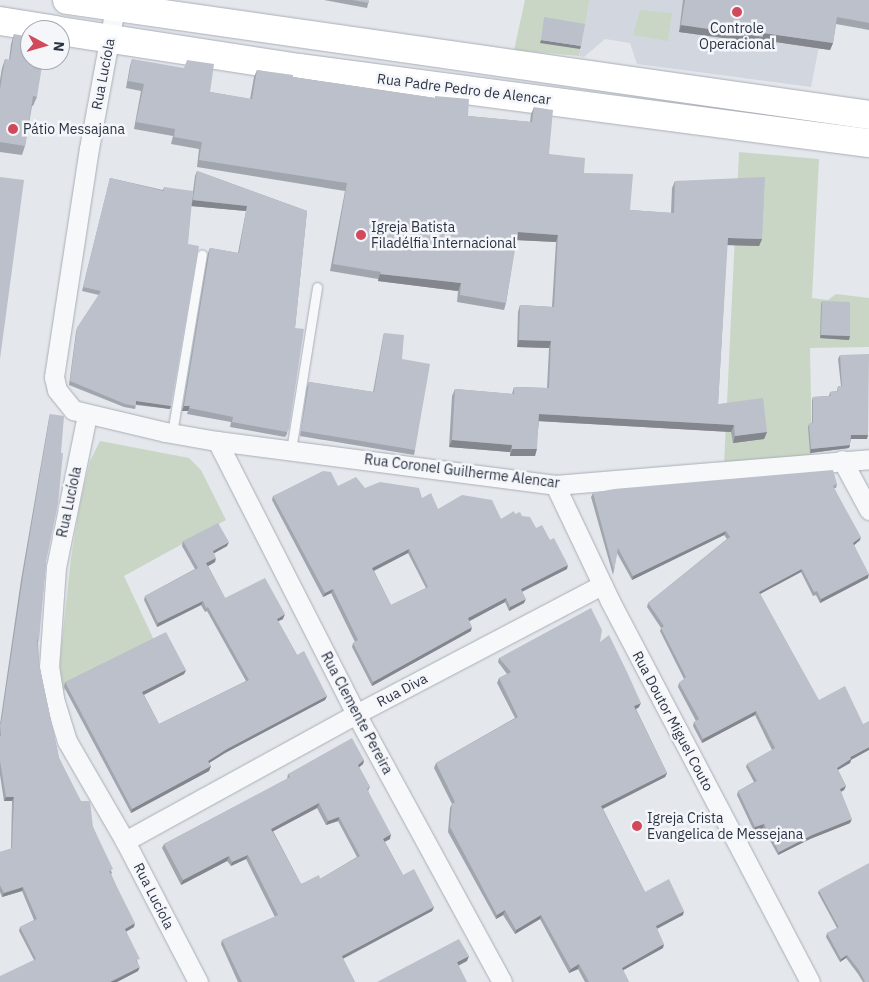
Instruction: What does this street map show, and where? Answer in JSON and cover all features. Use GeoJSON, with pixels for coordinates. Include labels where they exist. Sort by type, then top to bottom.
{"type":"FeatureCollection","features":[{"type":"Feature","properties":{"kind":"main road"},"geometry":{"type":"LineString","coordinates":[[67,0],[115,8],[148,6],[628,81],[869,116]]}},
{"type":"Feature","properties":{"kind":"main road"},"geometry":{"type":"LineString","coordinates":[[0,21],[20,24]]}},
{"type":"Feature","properties":{"kind":"main road","name":"Rua Padre Pedro de Alencar"},"geometry":{"type":"LineString","coordinates":[[70,33],[299,68],[869,143]]}},
{"type":"Feature","properties":{"kind":"main road"},"geometry":{"type":"LineString","coordinates":[[624,110],[628,81]]}},
{"type":"Feature","properties":{"kind":"street","name":"Rua Lucíola"},"geometry":{"type":"LineString","coordinates":[[115,8],[89,148],[54,377],[57,390],[62,398],[73,410],[87,415],[56,567],[50,666],[55,702],[66,740],[125,841],[198,982]]}},
{"type":"Feature","properties":{"kind":"street","name":"Rua Coronel Guilherme Alencar"},"geometry":{"type":"LineString","coordinates":[[87,415],[217,441],[555,485],[869,459]]}},
{"type":"Feature","properties":{"kind":"street","name":"Rua Clemente Pereira"},"geometry":{"type":"LineString","coordinates":[[217,441],[356,714],[502,982]]}},
{"type":"Feature","properties":{"kind":"street"},"geometry":{"type":"LineString","coordinates":[[842,460],[869,510]]}},
{"type":"Feature","properties":{"kind":"street","name":"Rua Doutor Miguel Couto"},"geometry":{"type":"LineString","coordinates":[[555,485],[602,585],[810,982]]}},
{"type":"Feature","properties":{"kind":"street","name":"Rua Diva"},"geometry":{"type":"LineString","coordinates":[[125,841],[356,714],[602,585]]}},
{"type":"Feature","properties":{"kind":"lane"},"geometry":{"type":"LineString","coordinates":[[172,433],[202,254]]}},
{"type":"Feature","properties":{"kind":"lane"},"geometry":{"type":"LineString","coordinates":[[291,450],[317,287]]}},
{"type":"Feature","properties":{"kind":"shaded area"},"geometry":{"type":"Polygon","coordinates":[[[590,0],[828,0],[811,87],[637,64],[630,43],[605,39],[584,57],[579,56],[590,0]]]}},
{"type":"Feature","properties":{"kind":"green space"},"geometry":{"type":"Polygon","coordinates":[[[525,0],[590,0],[579,56],[514,50],[525,0]]]}},
{"type":"Feature","properties":{"kind":"green space"},"geometry":{"type":"Polygon","coordinates":[[[640,10],[672,13],[668,41],[633,35],[640,10]]]}},
{"type":"Feature","properties":{"kind":"green space"},"geometry":{"type":"Polygon","coordinates":[[[739,152],[819,159],[812,298],[828,300],[836,294],[869,298],[869,347],[810,348],[812,455],[724,465],[739,152]]]}},
{"type":"Feature","properties":{"kind":"green space"},"geometry":{"type":"Polygon","coordinates":[[[100,441],[189,458],[201,470],[226,520],[124,576],[154,640],[61,692],[60,660],[71,558],[80,504],[90,461],[100,441]]]}},
{"type":"Feature","properties":{"kind":"building"},"geometry":{"type":"Polygon","coordinates":[[[352,0],[369,0],[369,3],[352,0]]]}},
{"type":"Feature","properties":{"kind":"building"},"geometry":{"type":"Polygon","coordinates":[[[685,0],[869,0],[869,23],[837,17],[833,43],[763,33],[763,37],[681,25],[685,0]]]}},
{"type":"Feature","properties":{"kind":"building"},"geometry":{"type":"Polygon","coordinates":[[[544,17],[585,24],[581,46],[541,40],[544,17]]]}},
{"type":"Feature","properties":{"kind":"building","name":"Pátio Messajana"},"geometry":{"type":"Polygon","coordinates":[[[14,34],[20,35],[20,70],[41,70],[37,97],[33,96],[25,146],[0,142],[0,89],[5,59],[10,60],[14,34]]]}},
{"type":"Feature","properties":{"kind":"building"},"geometry":{"type":"Polygon","coordinates":[[[132,59],[184,68],[187,60],[214,64],[210,92],[252,99],[257,70],[435,98],[435,96],[469,99],[468,116],[532,122],[534,107],[553,110],[549,154],[585,158],[584,173],[633,174],[630,210],[674,213],[675,181],[765,177],[762,239],[728,238],[718,404],[763,398],[767,432],[735,436],[734,425],[539,414],[537,449],[512,449],[512,445],[452,440],[455,389],[514,394],[514,387],[549,388],[551,341],[519,340],[520,305],[554,307],[558,235],[518,232],[506,303],[460,295],[461,283],[380,274],[381,272],[333,264],[347,183],[199,160],[202,142],[174,137],[175,129],[136,122],[144,84],[128,81],[132,59]]]}},
{"type":"Feature","properties":{"kind":"building"},"geometry":{"type":"Polygon","coordinates":[[[197,171],[307,211],[295,328],[304,329],[287,432],[232,422],[233,417],[184,406],[210,248],[239,253],[247,206],[193,200],[197,171]]]}},
{"type":"Feature","properties":{"kind":"building"},"geometry":{"type":"Polygon","coordinates":[[[0,177],[24,180],[0,359],[0,177]]]}},
{"type":"Feature","properties":{"kind":"building"},"geometry":{"type":"Polygon","coordinates":[[[110,178],[164,191],[164,187],[193,191],[188,244],[199,246],[171,406],[136,401],[136,406],[125,404],[70,381],[77,328],[101,291],[83,287],[110,178]]]}},
{"type":"Feature","properties":{"kind":"building"},"geometry":{"type":"Polygon","coordinates":[[[822,301],[850,302],[850,336],[821,335],[822,301]]]}},
{"type":"Feature","properties":{"kind":"building"},"geometry":{"type":"Polygon","coordinates":[[[384,333],[404,335],[402,359],[430,364],[415,450],[301,431],[309,382],[374,392],[384,333]]]}},
{"type":"Feature","properties":{"kind":"building"},"geometry":{"type":"Polygon","coordinates":[[[869,354],[868,435],[851,435],[850,445],[811,449],[809,424],[813,423],[813,397],[831,396],[830,392],[838,391],[838,386],[842,386],[840,355],[869,354]]]}},
{"type":"Feature","properties":{"kind":"building"},"geometry":{"type":"Polygon","coordinates":[[[50,414],[64,416],[61,453],[63,453],[58,504],[46,562],[39,641],[37,639],[39,664],[59,758],[81,801],[90,801],[93,827],[113,869],[109,871],[135,923],[125,929],[140,959],[136,960],[140,967],[110,982],[0,982],[0,976],[36,959],[20,927],[37,919],[23,887],[4,893],[0,885],[0,852],[12,848],[14,797],[6,797],[0,761],[0,724],[50,414]]]}},
{"type":"Feature","properties":{"kind":"building"},"geometry":{"type":"Polygon","coordinates":[[[833,470],[837,484],[833,486],[861,537],[853,543],[869,574],[821,599],[817,591],[814,592],[802,569],[759,592],[819,700],[845,686],[863,724],[869,721],[869,747],[850,757],[851,759],[837,768],[846,786],[840,789],[852,819],[812,835],[779,852],[764,824],[755,827],[738,791],[757,781],[747,764],[775,748],[756,711],[703,739],[694,722],[699,719],[679,683],[686,677],[661,628],[664,626],[648,603],[730,537],[726,531],[633,576],[618,548],[614,571],[593,493],[614,489],[833,470]]]}},
{"type":"Feature","properties":{"kind":"building"},"geometry":{"type":"Polygon","coordinates":[[[323,471],[331,472],[338,486],[356,477],[365,488],[380,482],[419,488],[422,498],[431,493],[438,509],[462,495],[492,500],[501,519],[514,511],[515,514],[520,512],[522,516],[530,517],[536,528],[542,525],[550,540],[554,538],[568,565],[521,589],[526,599],[510,607],[506,598],[468,618],[472,627],[373,682],[353,643],[358,640],[333,589],[325,593],[273,496],[323,471]],[[409,549],[372,568],[391,605],[428,587],[409,549]]]}},
{"type":"Feature","properties":{"kind":"building"},"geometry":{"type":"Polygon","coordinates":[[[218,523],[229,542],[213,551],[216,558],[206,563],[225,598],[265,578],[285,614],[277,619],[297,655],[304,651],[327,696],[227,749],[208,761],[211,766],[132,809],[65,682],[166,632],[186,670],[142,692],[159,724],[249,680],[203,601],[158,623],[145,596],[198,568],[183,541],[218,523]]]}},
{"type":"Feature","properties":{"kind":"building"},"geometry":{"type":"Polygon","coordinates":[[[591,608],[602,630],[600,642],[609,635],[641,703],[634,706],[667,773],[601,806],[645,892],[669,879],[684,911],[656,926],[664,944],[622,968],[629,982],[589,982],[579,964],[571,969],[541,915],[516,930],[505,910],[497,915],[450,827],[452,804],[455,802],[436,763],[518,717],[499,678],[511,672],[499,658],[591,608]]]}},
{"type":"Feature","properties":{"kind":"building"},"geometry":{"type":"Polygon","coordinates":[[[352,738],[364,760],[358,765],[370,787],[367,789],[391,834],[383,839],[403,875],[414,869],[434,907],[342,956],[355,982],[242,982],[222,940],[278,915],[248,855],[232,862],[229,856],[183,880],[164,844],[290,777],[288,774],[352,738]],[[319,803],[271,829],[301,884],[319,875],[320,879],[360,856],[339,817],[328,821],[319,803]]]}},
{"type":"Feature","properties":{"kind":"building"},"geometry":{"type":"Polygon","coordinates":[[[869,863],[869,982],[865,982],[859,970],[847,955],[841,959],[827,933],[839,927],[819,890],[869,863]]]}},
{"type":"Feature","properties":{"kind":"building"},"geometry":{"type":"Polygon","coordinates":[[[459,939],[469,956],[457,962],[467,982],[377,982],[459,939]]]}},
{"type":"Feature","properties":{"kind":"place","name":"Controle Operacional"},"geometry":{"type":"Point","coordinates":[737,12]}},
{"type":"Feature","properties":{"kind":"place","name":"Pátio Messajana"},"geometry":{"type":"Point","coordinates":[13,129]}},
{"type":"Feature","properties":{"kind":"place","name":"Igreja Batista Filadélfia Internacional"},"geometry":{"type":"Point","coordinates":[361,235]}},
{"type":"Feature","properties":{"kind":"place","name":"Igreja Crista Evangelica de Messejana"},"geometry":{"type":"Point","coordinates":[637,826]}}]}
